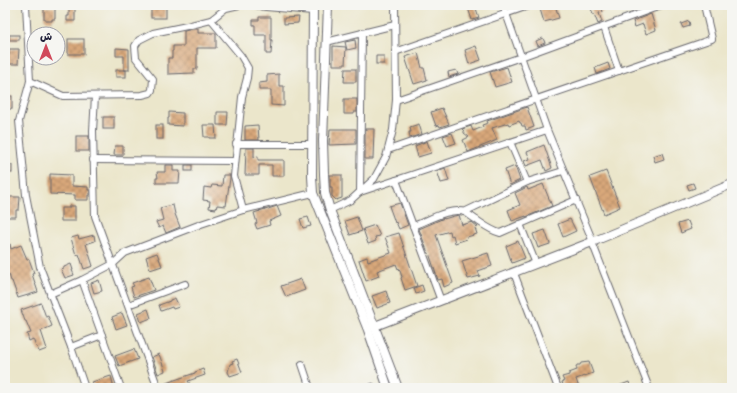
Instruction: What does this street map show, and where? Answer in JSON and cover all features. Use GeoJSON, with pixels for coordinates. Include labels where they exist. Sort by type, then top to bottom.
{"type":"FeatureCollection","features":[{"type":"Feature","properties":{"kind":"street"},"geometry":{"type":"LineString","coordinates":[[26,5],[30,82],[19,121],[26,195],[40,267],[85,388]]}},
{"type":"Feature","properties":{"kind":"street"},"geometry":{"type":"LineString","coordinates":[[30,82],[63,96],[142,95],[150,93],[152,90],[153,79],[136,58],[135,46],[139,40],[153,33],[211,20],[226,8],[239,5]]}},
{"type":"Feature","properties":{"kind":"street"},"geometry":{"type":"LineString","coordinates":[[256,5],[266,7],[313,8],[313,193],[368,330],[388,388]]}},
{"type":"Feature","properties":{"kind":"street"},"geometry":{"type":"LineString","coordinates":[[328,5],[323,142],[325,193],[330,210],[398,388]]}},
{"type":"Feature","properties":{"kind":"street"},"geometry":{"type":"LineString","coordinates":[[330,210],[351,200],[374,179],[386,157],[393,130],[396,100],[395,5]]}},
{"type":"Feature","properties":{"kind":"street"},"geometry":{"type":"LineString","coordinates":[[503,5],[547,130],[576,200],[649,388]]}},
{"type":"Feature","properties":{"kind":"street"},"geometry":{"type":"LineString","coordinates":[[395,52],[531,5]]}},
{"type":"Feature","properties":{"kind":"street"},"geometry":{"type":"LineString","coordinates":[[396,100],[521,57],[664,5]]}},
{"type":"Feature","properties":{"kind":"street"},"geometry":{"type":"LineString","coordinates":[[388,150],[712,38],[704,5]]}},
{"type":"Feature","properties":{"kind":"street"},"geometry":{"type":"LineString","coordinates":[[211,20],[241,56],[248,68],[242,97],[236,144],[234,176],[243,210]]}},
{"type":"Feature","properties":{"kind":"street"},"geometry":{"type":"LineString","coordinates":[[326,42],[395,25]]}},
{"type":"Feature","properties":{"kind":"street"},"geometry":{"type":"LineString","coordinates":[[604,27],[619,70]]}},
{"type":"Feature","properties":{"kind":"street"},"geometry":{"type":"LineString","coordinates":[[360,192],[362,33]]}},
{"type":"Feature","properties":{"kind":"street"},"geometry":{"type":"LineString","coordinates":[[95,96],[93,131],[95,216],[158,388]]}},
{"type":"Feature","properties":{"kind":"street"},"geometry":{"type":"LineString","coordinates":[[360,192],[547,130]]}},
{"type":"Feature","properties":{"kind":"street"},"geometry":{"type":"LineString","coordinates":[[510,142],[527,182]]}},
{"type":"Feature","properties":{"kind":"street"},"geometry":{"type":"LineString","coordinates":[[236,144],[312,144]]}},
{"type":"Feature","properties":{"kind":"street"},"geometry":{"type":"LineString","coordinates":[[93,160],[235,161]]}},
{"type":"Feature","properties":{"kind":"street"},"geometry":{"type":"LineString","coordinates":[[464,212],[527,182],[564,170]]}},
{"type":"Feature","properties":{"kind":"street"},"geometry":{"type":"LineString","coordinates":[[396,180],[441,301]]}},
{"type":"Feature","properties":{"kind":"street"},"geometry":{"type":"LineString","coordinates":[[375,326],[592,242],[732,184]]}},
{"type":"Feature","properties":{"kind":"street"},"geometry":{"type":"LineString","coordinates":[[50,294],[113,264],[125,253],[201,224],[243,210],[313,193]]}},
{"type":"Feature","properties":{"kind":"street"},"geometry":{"type":"LineString","coordinates":[[413,226],[455,211],[464,212],[492,231],[500,233],[576,200]]}},
{"type":"Feature","properties":{"kind":"street"},"geometry":{"type":"LineString","coordinates":[[520,224],[536,264]]}},
{"type":"Feature","properties":{"kind":"street"},"geometry":{"type":"LineString","coordinates":[[514,273],[558,388]]}},
{"type":"Feature","properties":{"kind":"street"},"geometry":{"type":"LineString","coordinates":[[82,280],[121,388]]}},
{"type":"Feature","properties":{"kind":"street"},"geometry":{"type":"LineString","coordinates":[[128,305],[185,284]]}},
{"type":"Feature","properties":{"kind":"street"},"geometry":{"type":"LineString","coordinates":[[71,347],[102,335]]}},
{"type":"Feature","properties":{"kind":"street"},"geometry":{"type":"LineString","coordinates":[[302,364],[310,388]]}},
{"type":"Feature","properties":{"kind":"building"},"geometry":{"type":"Polygon","coordinates":[[[69,5],[75,5],[75,21],[67,21],[67,16],[69,16],[69,5]]]}},
{"type":"Feature","properties":{"kind":"building"},"geometry":{"type":"Polygon","coordinates":[[[151,5],[166,5],[166,18],[151,18],[151,5]]]}},
{"type":"Feature","properties":{"kind":"building"},"geometry":{"type":"Polygon","coordinates":[[[475,5],[479,18],[472,20],[468,8],[475,5]]]}},
{"type":"Feature","properties":{"kind":"building"},"geometry":{"type":"Polygon","coordinates":[[[555,5],[559,18],[544,22],[539,6],[555,5]]]}},
{"type":"Feature","properties":{"kind":"building"},"geometry":{"type":"Polygon","coordinates":[[[590,5],[601,5],[603,12],[599,13],[602,22],[598,24],[590,5]]]}},
{"type":"Feature","properties":{"kind":"building"},"geometry":{"type":"Polygon","coordinates":[[[44,7],[55,7],[55,19],[52,19],[52,21],[46,21],[46,19],[44,19],[44,7]]]}},
{"type":"Feature","properties":{"kind":"building"},"geometry":{"type":"Polygon","coordinates":[[[651,14],[656,30],[646,34],[643,24],[635,27],[633,21],[651,14]]]}},
{"type":"Feature","properties":{"kind":"building"},"geometry":{"type":"Polygon","coordinates":[[[259,17],[271,17],[271,54],[266,54],[266,35],[255,35],[255,25],[253,25],[253,20],[259,20],[259,17]]]}},
{"type":"Feature","properties":{"kind":"building"},"geometry":{"type":"Polygon","coordinates":[[[299,17],[298,23],[284,24],[284,18],[299,17]]]}},
{"type":"Feature","properties":{"kind":"building"},"geometry":{"type":"Polygon","coordinates":[[[689,21],[690,26],[683,28],[681,24],[689,21]]]}},
{"type":"Feature","properties":{"kind":"building"},"geometry":{"type":"Polygon","coordinates":[[[198,29],[198,33],[216,33],[216,48],[197,48],[197,69],[194,69],[194,73],[168,74],[168,58],[172,58],[173,46],[184,46],[184,31],[198,29]]]}},
{"type":"Feature","properties":{"kind":"building"},"geometry":{"type":"Polygon","coordinates":[[[9,35],[19,35],[19,40],[9,40],[9,35]]]}},
{"type":"Feature","properties":{"kind":"building"},"geometry":{"type":"Polygon","coordinates":[[[543,38],[545,43],[538,46],[536,41],[543,38]]]}},
{"type":"Feature","properties":{"kind":"building"},"geometry":{"type":"Polygon","coordinates":[[[68,39],[84,39],[84,54],[68,54],[68,39]]]}},
{"type":"Feature","properties":{"kind":"building"},"geometry":{"type":"Polygon","coordinates":[[[355,40],[356,48],[347,50],[345,42],[355,40]]]}},
{"type":"Feature","properties":{"kind":"building"},"geometry":{"type":"Polygon","coordinates":[[[333,46],[346,47],[345,65],[333,65],[333,46]]]}},
{"type":"Feature","properties":{"kind":"building"},"geometry":{"type":"Polygon","coordinates":[[[476,46],[481,60],[469,64],[465,50],[476,46]]]}},
{"type":"Feature","properties":{"kind":"building"},"geometry":{"type":"Polygon","coordinates":[[[116,48],[129,49],[129,70],[124,70],[124,56],[116,56],[116,48]]]}},
{"type":"Feature","properties":{"kind":"building"},"geometry":{"type":"Polygon","coordinates":[[[9,49],[19,49],[18,64],[6,64],[6,55],[9,55],[9,49]]]}},
{"type":"Feature","properties":{"kind":"building"},"geometry":{"type":"Polygon","coordinates":[[[418,53],[427,80],[414,84],[405,57],[418,53]]]}},
{"type":"Feature","properties":{"kind":"building"},"geometry":{"type":"Polygon","coordinates":[[[376,56],[384,56],[384,64],[376,64],[376,56]]]}},
{"type":"Feature","properties":{"kind":"building"},"geometry":{"type":"Polygon","coordinates":[[[608,63],[610,69],[597,74],[595,68],[608,63]]]}},
{"type":"Feature","properties":{"kind":"building"},"geometry":{"type":"Polygon","coordinates":[[[507,67],[512,82],[495,87],[490,72],[507,67]]]}},
{"type":"Feature","properties":{"kind":"building"},"geometry":{"type":"Polygon","coordinates":[[[345,69],[356,69],[356,82],[344,82],[345,69]]]}},
{"type":"Feature","properties":{"kind":"building"},"geometry":{"type":"Polygon","coordinates":[[[116,70],[126,70],[126,77],[116,77],[116,70]]]}},
{"type":"Feature","properties":{"kind":"building"},"geometry":{"type":"Polygon","coordinates":[[[456,70],[458,74],[449,77],[448,72],[456,70]]]}},
{"type":"Feature","properties":{"kind":"building"},"geometry":{"type":"Polygon","coordinates":[[[279,74],[279,86],[284,86],[284,106],[271,105],[271,90],[259,90],[259,83],[267,82],[267,75],[279,74]]]}},
{"type":"Feature","properties":{"kind":"building"},"geometry":{"type":"Polygon","coordinates":[[[5,96],[12,96],[12,109],[5,109],[5,96]]]}},
{"type":"Feature","properties":{"kind":"building"},"geometry":{"type":"Polygon","coordinates":[[[344,99],[357,99],[357,112],[354,112],[354,114],[344,114],[344,99]]]}},
{"type":"Feature","properties":{"kind":"building"},"geometry":{"type":"Polygon","coordinates":[[[527,107],[534,127],[526,130],[525,126],[522,126],[519,121],[509,125],[508,123],[492,128],[497,140],[468,152],[463,140],[469,137],[462,129],[471,126],[473,131],[483,127],[482,125],[488,123],[487,121],[527,107]]]}},
{"type":"Feature","properties":{"kind":"building"},"geometry":{"type":"Polygon","coordinates":[[[442,108],[449,124],[440,127],[439,125],[436,126],[431,112],[442,108]]]}},
{"type":"Feature","properties":{"kind":"building"},"geometry":{"type":"Polygon","coordinates":[[[169,112],[183,113],[183,126],[168,125],[169,112]]]}},
{"type":"Feature","properties":{"kind":"building"},"geometry":{"type":"Polygon","coordinates":[[[217,112],[228,112],[227,125],[217,125],[217,112]]]}},
{"type":"Feature","properties":{"kind":"building"},"geometry":{"type":"Polygon","coordinates":[[[103,117],[114,117],[114,129],[103,129],[103,117]]]}},
{"type":"Feature","properties":{"kind":"building"},"geometry":{"type":"Polygon","coordinates":[[[419,124],[422,134],[410,138],[410,127],[419,124]]]}},
{"type":"Feature","properties":{"kind":"building"},"geometry":{"type":"Polygon","coordinates":[[[156,125],[163,125],[163,139],[156,139],[156,125]]]}},
{"type":"Feature","properties":{"kind":"building"},"geometry":{"type":"Polygon","coordinates":[[[203,125],[215,125],[216,138],[204,137],[203,125]]]}},
{"type":"Feature","properties":{"kind":"building"},"geometry":{"type":"Polygon","coordinates":[[[258,125],[259,140],[245,140],[245,126],[258,125]]]}},
{"type":"Feature","properties":{"kind":"building"},"geometry":{"type":"Polygon","coordinates":[[[330,129],[356,129],[356,144],[329,145],[330,129]]]}},
{"type":"Feature","properties":{"kind":"building"},"geometry":{"type":"Polygon","coordinates":[[[365,129],[374,129],[373,159],[365,159],[365,129]]]}},
{"type":"Feature","properties":{"kind":"building"},"geometry":{"type":"Polygon","coordinates":[[[452,133],[456,143],[447,146],[443,136],[452,133]]]}},
{"type":"Feature","properties":{"kind":"building"},"geometry":{"type":"Polygon","coordinates":[[[76,136],[89,136],[89,151],[76,151],[76,136]]]}},
{"type":"Feature","properties":{"kind":"building"},"geometry":{"type":"Polygon","coordinates":[[[427,141],[431,153],[418,157],[415,146],[427,141]]]}},
{"type":"Feature","properties":{"kind":"building"},"geometry":{"type":"Polygon","coordinates":[[[544,145],[552,168],[546,171],[542,160],[526,166],[524,161],[530,159],[527,152],[544,145]]]}},
{"type":"Feature","properties":{"kind":"building"},"geometry":{"type":"Polygon","coordinates":[[[115,146],[123,146],[123,155],[114,155],[115,146]]]}},
{"type":"Feature","properties":{"kind":"building"},"geometry":{"type":"Polygon","coordinates":[[[246,148],[254,148],[254,157],[258,156],[258,160],[284,160],[284,176],[272,176],[272,165],[259,165],[259,175],[245,175],[246,148]]]}},
{"type":"Feature","properties":{"kind":"building"},"geometry":{"type":"Polygon","coordinates":[[[662,153],[664,159],[655,162],[653,156],[662,153]]]}},
{"type":"Feature","properties":{"kind":"building"},"geometry":{"type":"Polygon","coordinates":[[[7,165],[12,165],[12,173],[7,173],[7,165]]]}},
{"type":"Feature","properties":{"kind":"building"},"geometry":{"type":"Polygon","coordinates":[[[165,165],[173,165],[173,171],[180,171],[179,183],[156,183],[156,178],[158,178],[157,172],[165,172],[165,165]]]}},
{"type":"Feature","properties":{"kind":"building"},"geometry":{"type":"Polygon","coordinates":[[[185,165],[192,165],[192,171],[185,171],[185,165]]]}},
{"type":"Feature","properties":{"kind":"building"},"geometry":{"type":"Polygon","coordinates":[[[515,166],[520,180],[510,185],[505,170],[515,166]]]}},
{"type":"Feature","properties":{"kind":"building"},"geometry":{"type":"Polygon","coordinates":[[[445,168],[449,181],[441,183],[437,171],[445,168]]]}},
{"type":"Feature","properties":{"kind":"building"},"geometry":{"type":"Polygon","coordinates":[[[606,171],[620,207],[604,214],[590,177],[606,171]]]}},
{"type":"Feature","properties":{"kind":"building"},"geometry":{"type":"Polygon","coordinates":[[[50,174],[72,175],[72,186],[88,187],[88,190],[90,190],[88,200],[75,200],[75,195],[50,194],[50,174]]]}},
{"type":"Feature","properties":{"kind":"building"},"geometry":{"type":"Polygon","coordinates":[[[223,175],[230,175],[226,206],[217,205],[216,209],[209,208],[210,201],[203,200],[204,187],[211,188],[212,185],[222,186],[223,175]]]}},
{"type":"Feature","properties":{"kind":"building"},"geometry":{"type":"Polygon","coordinates":[[[330,175],[342,175],[342,198],[336,200],[332,196],[330,175]]]}},
{"type":"Feature","properties":{"kind":"building"},"geometry":{"type":"Polygon","coordinates":[[[693,183],[695,188],[689,190],[687,185],[693,183]]]}},
{"type":"Feature","properties":{"kind":"building"},"geometry":{"type":"Polygon","coordinates":[[[543,184],[552,206],[512,221],[508,210],[520,205],[515,193],[527,187],[528,190],[543,184]]]}},
{"type":"Feature","properties":{"kind":"building"},"geometry":{"type":"Polygon","coordinates":[[[6,197],[20,197],[19,210],[16,210],[16,217],[5,217],[6,197]]]}},
{"type":"Feature","properties":{"kind":"building"},"geometry":{"type":"Polygon","coordinates":[[[400,203],[408,225],[399,229],[396,222],[395,223],[389,206],[400,203]]]}},
{"type":"Feature","properties":{"kind":"building"},"geometry":{"type":"Polygon","coordinates":[[[173,205],[180,227],[166,233],[163,226],[159,228],[156,222],[163,220],[160,208],[173,205]]]}},
{"type":"Feature","properties":{"kind":"building"},"geometry":{"type":"Polygon","coordinates":[[[69,206],[75,206],[75,221],[61,221],[61,208],[69,208],[69,206]]]}},
{"type":"Feature","properties":{"kind":"building"},"geometry":{"type":"Polygon","coordinates":[[[277,206],[281,216],[269,221],[270,225],[257,229],[254,213],[277,206]]]}},
{"type":"Feature","properties":{"kind":"building"},"geometry":{"type":"Polygon","coordinates":[[[459,215],[462,225],[472,222],[478,227],[475,228],[477,234],[455,243],[453,235],[451,236],[450,231],[436,235],[453,283],[444,287],[442,279],[438,280],[419,229],[444,218],[459,215]]]}},
{"type":"Feature","properties":{"kind":"building"},"geometry":{"type":"Polygon","coordinates":[[[308,217],[311,226],[303,228],[300,219],[308,217]]]}},
{"type":"Feature","properties":{"kind":"building"},"geometry":{"type":"Polygon","coordinates":[[[357,217],[362,231],[350,235],[345,221],[357,217]]]}},
{"type":"Feature","properties":{"kind":"building"},"geometry":{"type":"Polygon","coordinates":[[[570,219],[576,231],[563,237],[558,224],[570,219]]]}},
{"type":"Feature","properties":{"kind":"building"},"geometry":{"type":"Polygon","coordinates":[[[688,221],[691,229],[681,233],[678,224],[688,221]]]}},
{"type":"Feature","properties":{"kind":"building"},"geometry":{"type":"Polygon","coordinates":[[[375,225],[380,236],[375,237],[376,241],[368,244],[363,229],[375,225]]]}},
{"type":"Feature","properties":{"kind":"building"},"geometry":{"type":"Polygon","coordinates":[[[545,230],[550,244],[538,248],[533,234],[545,230]]]}},
{"type":"Feature","properties":{"kind":"building"},"geometry":{"type":"Polygon","coordinates":[[[399,233],[417,286],[405,290],[399,268],[398,269],[396,264],[377,271],[379,276],[366,281],[359,260],[367,257],[368,261],[391,253],[385,237],[399,233]]]}},
{"type":"Feature","properties":{"kind":"building"},"geometry":{"type":"Polygon","coordinates":[[[94,235],[95,241],[86,244],[93,266],[84,269],[79,254],[76,255],[71,238],[78,236],[79,239],[94,235]]]}},
{"type":"Feature","properties":{"kind":"building"},"geometry":{"type":"Polygon","coordinates":[[[518,241],[525,258],[512,263],[506,246],[518,241]]]}},
{"type":"Feature","properties":{"kind":"building"},"geometry":{"type":"Polygon","coordinates":[[[10,244],[11,249],[21,245],[27,259],[29,259],[38,292],[18,298],[9,274],[7,275],[6,272],[5,273],[5,246],[10,244]]]}},
{"type":"Feature","properties":{"kind":"building"},"geometry":{"type":"Polygon","coordinates":[[[157,253],[162,266],[150,270],[146,257],[157,253]]]}},
{"type":"Feature","properties":{"kind":"building"},"geometry":{"type":"Polygon","coordinates":[[[488,253],[492,266],[478,271],[480,276],[468,279],[462,261],[488,253]]]}},
{"type":"Feature","properties":{"kind":"building"},"geometry":{"type":"Polygon","coordinates":[[[71,264],[74,275],[65,278],[61,269],[71,264]]]}},
{"type":"Feature","properties":{"kind":"building"},"geometry":{"type":"Polygon","coordinates":[[[149,277],[154,290],[134,297],[131,287],[134,286],[132,283],[149,277]]]}},
{"type":"Feature","properties":{"kind":"building"},"geometry":{"type":"Polygon","coordinates":[[[301,279],[305,290],[286,297],[281,286],[301,279]]]}},
{"type":"Feature","properties":{"kind":"building"},"geometry":{"type":"Polygon","coordinates":[[[99,280],[102,291],[94,293],[91,283],[99,280]]]}},
{"type":"Feature","properties":{"kind":"building"},"geometry":{"type":"Polygon","coordinates":[[[422,285],[424,291],[416,294],[414,288],[422,285]]]}},
{"type":"Feature","properties":{"kind":"building"},"geometry":{"type":"Polygon","coordinates":[[[386,291],[390,303],[377,308],[372,296],[386,291]]]}},
{"type":"Feature","properties":{"kind":"building"},"geometry":{"type":"Polygon","coordinates":[[[175,298],[179,307],[173,309],[172,307],[161,311],[159,305],[175,298]]]}},
{"type":"Feature","properties":{"kind":"building"},"geometry":{"type":"Polygon","coordinates":[[[41,303],[46,317],[48,316],[52,326],[41,331],[47,349],[39,352],[33,339],[29,341],[27,334],[31,333],[21,310],[41,303]]]}},
{"type":"Feature","properties":{"kind":"building"},"geometry":{"type":"Polygon","coordinates":[[[148,309],[151,318],[141,322],[138,313],[148,309]]]}},
{"type":"Feature","properties":{"kind":"building"},"geometry":{"type":"Polygon","coordinates":[[[122,313],[127,325],[116,329],[112,317],[122,313]]]}},
{"type":"Feature","properties":{"kind":"building"},"geometry":{"type":"Polygon","coordinates":[[[134,349],[138,359],[119,366],[115,356],[134,349]]]}},
{"type":"Feature","properties":{"kind":"building"},"geometry":{"type":"Polygon","coordinates":[[[159,354],[165,371],[158,374],[152,357],[159,354]]]}},
{"type":"Feature","properties":{"kind":"building"},"geometry":{"type":"Polygon","coordinates":[[[237,359],[242,372],[230,376],[228,372],[230,364],[233,363],[232,361],[237,359]]]}},
{"type":"Feature","properties":{"kind":"building"},"geometry":{"type":"Polygon","coordinates":[[[589,362],[593,373],[576,379],[579,388],[564,388],[562,382],[564,381],[562,377],[577,370],[577,365],[589,362]]]}},
{"type":"Feature","properties":{"kind":"building"},"geometry":{"type":"Polygon","coordinates":[[[203,369],[205,375],[188,381],[190,384],[182,386],[183,388],[168,388],[166,383],[203,369]]]}},
{"type":"Feature","properties":{"kind":"building"},"geometry":{"type":"Polygon","coordinates":[[[111,376],[114,388],[94,388],[92,382],[111,376]]]}},
{"type":"Feature","properties":{"kind":"building"},"geometry":{"type":"Polygon","coordinates":[[[629,382],[631,388],[613,388],[629,382]]]}}]}
